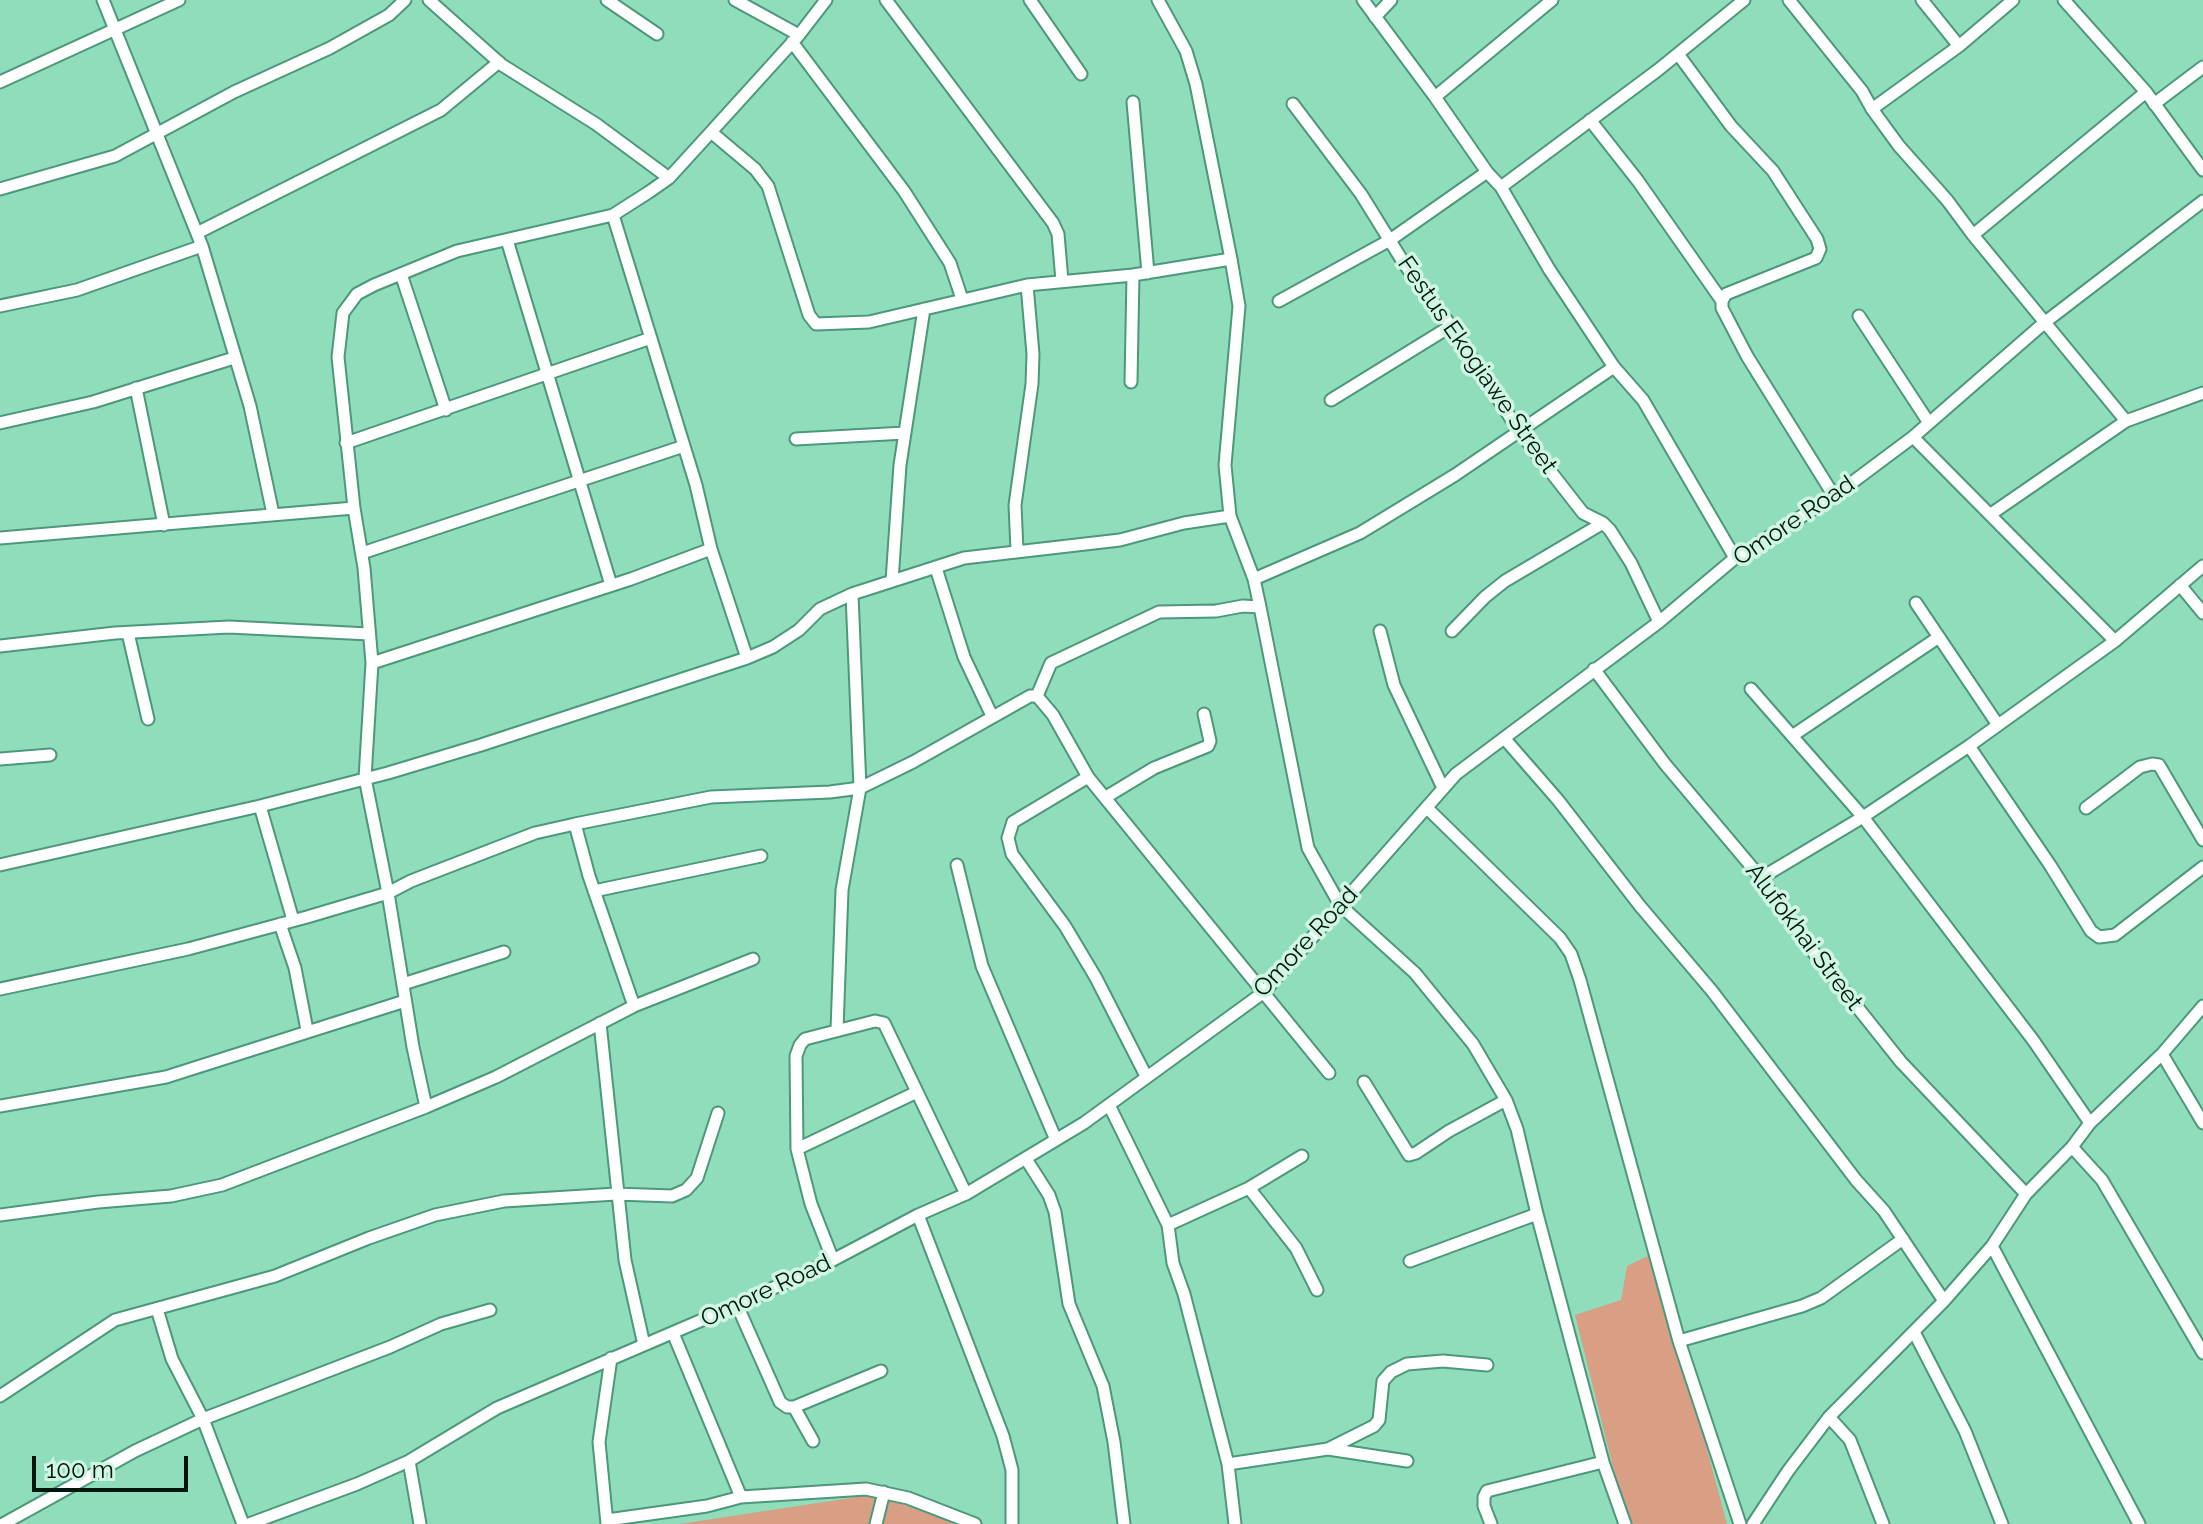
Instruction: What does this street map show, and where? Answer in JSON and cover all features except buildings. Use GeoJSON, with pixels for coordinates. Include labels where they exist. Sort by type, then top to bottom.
{"type":"FeatureCollection","features":[{"type":"Feature","properties":{"kind":"street"},"geometry":{"type":"LineString","coordinates":[[103,0],[202,246],[250,406],[273,514]]}},
{"type":"Feature","properties":{"kind":"street"},"geometry":{"type":"LineString","coordinates":[[0,81],[179,0]]}},
{"type":"Feature","properties":{"kind":"street"},"geometry":{"type":"LineString","coordinates":[[0,189],[115,156],[234,92],[330,48],[389,15],[405,0]]}},
{"type":"Feature","properties":{"kind":"street"},"geometry":{"type":"LineString","coordinates":[[429,0],[499,62],[596,124],[669,178]]}},
{"type":"Feature","properties":{"kind":"street"},"geometry":{"type":"LineString","coordinates":[[607,0],[657,34]]}},
{"type":"Feature","properties":{"kind":"street"},"geometry":{"type":"LineString","coordinates":[[735,0],[795,38],[904,191],[950,263],[962,299]]}},
{"type":"Feature","properties":{"kind":"street"},"geometry":{"type":"LineString","coordinates":[[426,1107],[365,778],[372,663],[338,357],[343,313],[357,294],[457,251],[613,215],[669,178],[826,0]]}},
{"type":"Feature","properties":{"kind":"street"},"geometry":{"type":"LineString","coordinates":[[886,0],[1053,223],[1058,234],[1062,281]]}},
{"type":"Feature","properties":{"kind":"street"},"geometry":{"type":"LineString","coordinates":[[1030,0],[1081,74]]}},
{"type":"Feature","properties":{"kind":"street"},"geometry":{"type":"LineString","coordinates":[[1158,0],[1186,51],[1196,84],[1231,259],[1239,306],[1225,465],[1230,516],[1254,579],[1308,848],[1340,905],[1415,973],[1473,1044],[1506,1100],[1517,1129],[1603,1462],[1625,1524]]}},
{"type":"Feature","properties":{"kind":"street"},"geometry":{"type":"LineString","coordinates":[[1363,0],[1501,187],[1549,269],[1614,367],[1643,400],[1735,558]]}},
{"type":"Feature","properties":{"kind":"street"},"geometry":{"type":"LineString","coordinates":[[1375,17],[1391,0]]}},
{"type":"Feature","properties":{"kind":"street"},"geometry":{"type":"LineString","coordinates":[[1435,97],[1552,0]]}},
{"type":"Feature","properties":{"kind":"street"},"geometry":{"type":"LineString","coordinates":[[1501,187],[1678,54],[1744,0]]}},
{"type":"Feature","properties":{"kind":"street"},"geometry":{"type":"LineString","coordinates":[[1789,0],[1862,91],[1899,146],[1947,200],[2126,421]]}},
{"type":"Feature","properties":{"kind":"street"},"geometry":{"type":"LineString","coordinates":[[1922,0],[1959,46]]}},
{"type":"Feature","properties":{"kind":"street"},"geometry":{"type":"LineString","coordinates":[[1872,109],[1959,46],[2013,0]]}},
{"type":"Feature","properties":{"kind":"street"},"geometry":{"type":"LineString","coordinates":[[2064,0],[2146,92],[2203,170]]}},
{"type":"Feature","properties":{"kind":"street"},"geometry":{"type":"LineString","coordinates":[[1678,54],[1731,126],[1773,171],[1817,239],[1820,249],[1816,258],[1726,294],[1722,301]]}},
{"type":"Feature","properties":{"kind":"street"},"geometry":{"type":"LineString","coordinates":[[197,233],[441,110],[499,62]]}},
{"type":"Feature","properties":{"kind":"street"},"geometry":{"type":"LineString","coordinates":[[2154,104],[2203,67]]}},
{"type":"Feature","properties":{"kind":"street"},"geometry":{"type":"LineString","coordinates":[[1973,235],[2146,92]]}},
{"type":"Feature","properties":{"kind":"street"},"geometry":{"type":"LineString","coordinates":[[1133,102],[1148,273]]}},
{"type":"Feature","properties":{"kind":"street","name":"Festus Ekogiawe Street"},"geometry":{"type":"LineString","coordinates":[[1293,104],[1361,194],[1405,265],[1451,326],[1519,431],[1583,513],[1603,523],[1631,563],[1659,622]]}},
{"type":"Feature","properties":{"kind":"street"},"geometry":{"type":"LineString","coordinates":[[1590,120],[1638,181],[1722,301],[1728,322],[1747,356],[1834,496]]}},
{"type":"Feature","properties":{"kind":"street"},"geometry":{"type":"LineString","coordinates":[[711,132],[755,169],[768,186],[809,315],[816,324],[869,322],[1027,285],[1133,275],[1231,259]]}},
{"type":"Feature","properties":{"kind":"street"},"geometry":{"type":"LineString","coordinates":[[1279,301],[1390,240],[1487,172]]}},
{"type":"Feature","properties":{"kind":"street","name":"Omore Road"},"geometry":{"type":"LineString","coordinates":[[246,1524],[357,1484],[409,1461],[497,1408],[737,1305],[833,1260],[918,1215],[966,1194],[1109,1105],[1264,992],[1456,774],[1659,622],[1735,558],[1834,496],[1913,437],[2044,323],[2203,201]]}},
{"type":"Feature","properties":{"kind":"street"},"geometry":{"type":"LineString","coordinates":[[613,215],[696,485],[711,549],[747,658]]}},
{"type":"Feature","properties":{"kind":"street"},"geometry":{"type":"LineString","coordinates":[[507,240],[611,585]]}},
{"type":"Feature","properties":{"kind":"street"},"geometry":{"type":"LineString","coordinates":[[0,306],[77,290],[202,246]]}},
{"type":"Feature","properties":{"kind":"street"},"geometry":{"type":"LineString","coordinates":[[401,274],[446,410]]}},
{"type":"Feature","properties":{"kind":"street"},"geometry":{"type":"LineString","coordinates":[[1131,382],[1133,275]]}},
{"type":"Feature","properties":{"kind":"street"},"geometry":{"type":"LineString","coordinates":[[1017,550],[1015,505],[1032,384],[1033,354],[1027,285]]}},
{"type":"Feature","properties":{"kind":"street"},"geometry":{"type":"LineString","coordinates":[[892,581],[900,465],[924,309]]}},
{"type":"Feature","properties":{"kind":"street"},"geometry":{"type":"LineString","coordinates":[[1859,316],[1929,423]]}},
{"type":"Feature","properties":{"kind":"street"},"geometry":{"type":"LineString","coordinates":[[1331,400],[1451,326]]}},
{"type":"Feature","properties":{"kind":"street"},"geometry":{"type":"LineString","coordinates":[[346,443],[651,338]]}},
{"type":"Feature","properties":{"kind":"street"},"geometry":{"type":"LineString","coordinates":[[0,423],[93,402],[234,358]]}},
{"type":"Feature","properties":{"kind":"street"},"geometry":{"type":"LineString","coordinates":[[1254,579],[1360,533],[1455,475],[1614,367]]}},
{"type":"Feature","properties":{"kind":"street"},"geometry":{"type":"LineString","coordinates":[[136,388],[164,525]]}},
{"type":"Feature","properties":{"kind":"street"},"geometry":{"type":"LineString","coordinates":[[1991,514],[2126,421],[2203,393]]}},
{"type":"Feature","properties":{"kind":"street"},"geometry":{"type":"LineString","coordinates":[[796,439],[905,433]]}},
{"type":"Feature","properties":{"kind":"street"},"geometry":{"type":"LineString","coordinates":[[1913,437],[2115,641]]}},
{"type":"Feature","properties":{"kind":"street"},"geometry":{"type":"LineString","coordinates":[[362,553],[684,446]]}},
{"type":"Feature","properties":{"kind":"street"},"geometry":{"type":"LineString","coordinates":[[0,538],[354,508]]}},
{"type":"Feature","properties":{"kind":"street"},"geometry":{"type":"LineString","coordinates":[[0,865],[260,806],[481,745],[747,658],[773,647],[799,630],[820,609],[852,594],[964,558],[1120,540],[1184,523],[1230,516]]}},
{"type":"Feature","properties":{"kind":"street"},"geometry":{"type":"LineString","coordinates":[[1452,631],[1505,581],[1603,523]]}},
{"type":"Feature","properties":{"kind":"street"},"geometry":{"type":"LineString","coordinates":[[372,663],[711,549]]}},
{"type":"Feature","properties":{"kind":"street"},"geometry":{"type":"LineString","coordinates":[[1761,878],[1863,817],[1969,746],[2115,641],[2203,566]]}},
{"type":"Feature","properties":{"kind":"street"},"geometry":{"type":"LineString","coordinates":[[936,568],[964,657],[992,716]]}},
{"type":"Feature","properties":{"kind":"street"},"geometry":{"type":"LineString","coordinates":[[2180,585],[2203,613]]}},
{"type":"Feature","properties":{"kind":"street"},"geometry":{"type":"LineString","coordinates":[[837,1030],[842,890],[860,788],[852,594]]}},
{"type":"Feature","properties":{"kind":"street"},"geometry":{"type":"LineString","coordinates":[[1916,603],[1998,725]]}},
{"type":"Feature","properties":{"kind":"street"},"geometry":{"type":"LineString","coordinates":[[1037,696],[1051,663],[1159,612],[1260,607]]}},
{"type":"Feature","properties":{"kind":"street"},"geometry":{"type":"LineString","coordinates":[[0,646],[229,627],[369,634]]}},
{"type":"Feature","properties":{"kind":"street"},"geometry":{"type":"LineString","coordinates":[[1380,631],[1394,685],[1443,788]]}},
{"type":"Feature","properties":{"kind":"street"},"geometry":{"type":"LineString","coordinates":[[128,633],[148,719]]}},
{"type":"Feature","properties":{"kind":"street"},"geometry":{"type":"LineString","coordinates":[[1792,736],[1939,637]]}},
{"type":"Feature","properties":{"kind":"street","name":"Alufokhai Street"},"geometry":{"type":"LineString","coordinates":[[1594,669],[1665,764],[1761,878],[1807,944],[1901,1062],[2026,1194]]}},
{"type":"Feature","properties":{"kind":"street"},"geometry":{"type":"LineString","coordinates":[[1751,689],[1863,817],[2033,1040],[2090,1123]]}},
{"type":"Feature","properties":{"kind":"street"},"geometry":{"type":"LineString","coordinates":[[0,989],[188,949],[388,893],[411,881],[535,833],[711,797],[860,788],[1030,696],[1037,696],[1053,715],[1088,777],[1329,1073]]}},
{"type":"Feature","properties":{"kind":"street"},"geometry":{"type":"LineString","coordinates":[[1106,797],[1154,768],[1208,746],[1210,741],[1204,714]]}},
{"type":"Feature","properties":{"kind":"street"},"geometry":{"type":"LineString","coordinates":[[1504,738],[1712,991],[1856,1180],[1884,1211],[1944,1301]]}},
{"type":"Feature","properties":{"kind":"street"},"geometry":{"type":"LineString","coordinates":[[1969,746],[2091,931],[2099,937],[2115,935],[2203,867]]}},
{"type":"Feature","properties":{"kind":"street"},"geometry":{"type":"LineString","coordinates":[[0,759],[50,755]]}},
{"type":"Feature","properties":{"kind":"street"},"geometry":{"type":"LineString","coordinates":[[2086,808],[2140,767],[2159,765],[2203,840]]}},
{"type":"Feature","properties":{"kind":"street"},"geometry":{"type":"LineString","coordinates":[[1088,777],[1013,822],[1008,838],[1012,854],[1065,926],[1096,978],[1146,1076]]}},
{"type":"Feature","properties":{"kind":"street"},"geometry":{"type":"LineString","coordinates":[[260,806],[293,920]]}},
{"type":"Feature","properties":{"kind":"street"},"geometry":{"type":"LineString","coordinates":[[1427,808],[1560,938],[1571,954],[1679,1341],[1740,1524]]}},
{"type":"Feature","properties":{"kind":"street"},"geometry":{"type":"LineString","coordinates":[[575,824],[594,891],[634,1006]]}},
{"type":"Feature","properties":{"kind":"street"},"geometry":{"type":"LineString","coordinates":[[594,891],[761,856]]}},
{"type":"Feature","properties":{"kind":"street"},"geometry":{"type":"LineString","coordinates":[[957,865],[982,966],[1056,1140]]}},
{"type":"Feature","properties":{"kind":"street"},"geometry":{"type":"LineString","coordinates":[[280,924],[295,968],[307,1030]]}},
{"type":"Feature","properties":{"kind":"street"},"geometry":{"type":"LineString","coordinates":[[403,984],[504,952]]}},
{"type":"Feature","properties":{"kind":"street"},"geometry":{"type":"LineString","coordinates":[[0,1215],[171,1196],[222,1185],[426,1107],[496,1077],[634,1006],[753,959]]}},
{"type":"Feature","properties":{"kind":"street"},"geometry":{"type":"LineString","coordinates":[[0,1106],[166,1077],[405,1001]]}},
{"type":"Feature","properties":{"kind":"street"},"geometry":{"type":"LineString","coordinates":[[1756,1522],[1788,1471],[1829,1417],[1944,1301],[1992,1246],[2026,1194],[2072,1147],[2090,1123],[2162,1054],[2203,1006]]}},
{"type":"Feature","properties":{"kind":"street"},"geometry":{"type":"LineString","coordinates":[[833,1260],[811,1204],[797,1149],[796,1056],[805,1039],[875,1021],[884,1023],[966,1194]]}},
{"type":"Feature","properties":{"kind":"street"},"geometry":{"type":"LineString","coordinates":[[600,1023],[625,1260],[644,1345]]}},
{"type":"Feature","properties":{"kind":"street"},"geometry":{"type":"LineString","coordinates":[[2162,1054],[2203,1123]]}},
{"type":"Feature","properties":{"kind":"street"},"geometry":{"type":"LineString","coordinates":[[1364,1082],[1403,1151],[1409,1155],[1506,1100]]}},
{"type":"Feature","properties":{"kind":"street"},"geometry":{"type":"LineString","coordinates":[[797,1149],[917,1092]]}},
{"type":"Feature","properties":{"kind":"street"},"geometry":{"type":"LineString","coordinates":[[1109,1105],[1168,1225],[1173,1263],[1184,1294],[1228,1464],[1235,1524]]}},
{"type":"Feature","properties":{"kind":"street"},"geometry":{"type":"LineString","coordinates":[[0,1396],[115,1320],[288,1272],[369,1238],[435,1215],[504,1201],[616,1194],[672,1196],[686,1190],[697,1178],[718,1113]]}},
{"type":"Feature","properties":{"kind":"street"},"geometry":{"type":"LineString","coordinates":[[2072,1147],[2102,1180],[2203,1353]]}},
{"type":"Feature","properties":{"kind":"street"},"geometry":{"type":"LineString","coordinates":[[1168,1225],[1249,1188],[1302,1156]]}},
{"type":"Feature","properties":{"kind":"street"},"geometry":{"type":"LineString","coordinates":[[1026,1159],[1049,1195],[1055,1212],[1069,1304],[1103,1386],[1114,1442],[1124,1524]]}},
{"type":"Feature","properties":{"kind":"street"},"geometry":{"type":"LineString","coordinates":[[1249,1188],[1296,1248],[1317,1290]]}},
{"type":"Feature","properties":{"kind":"street"},"geometry":{"type":"LineString","coordinates":[[1410,1261],[1537,1214]]}},
{"type":"Feature","properties":{"kind":"street"},"geometry":{"type":"LineString","coordinates":[[918,1215],[1003,1436],[1012,1470],[1012,1524]]}},
{"type":"Feature","properties":{"kind":"street"},"geometry":{"type":"LineString","coordinates":[[1679,1341],[1821,1298],[1903,1239]]}},
{"type":"Feature","properties":{"kind":"street"},"geometry":{"type":"LineString","coordinates":[[1992,1246],[2139,1524]]}},
{"type":"Feature","properties":{"kind":"street"},"geometry":{"type":"LineString","coordinates":[[737,1305],[780,1402],[794,1407],[813,1441]]}},
{"type":"Feature","properties":{"kind":"street"},"geometry":{"type":"LineString","coordinates":[[157,1309],[172,1359],[203,1419],[246,1524]]}},
{"type":"Feature","properties":{"kind":"street"},"geometry":{"type":"LineString","coordinates":[[3,1524],[135,1451],[203,1419],[390,1347],[441,1324],[490,1310]]}},
{"type":"Feature","properties":{"kind":"street"},"geometry":{"type":"LineString","coordinates":[[1914,1332],[1965,1431],[2002,1524]]}},
{"type":"Feature","properties":{"kind":"street"},"geometry":{"type":"LineString","coordinates":[[673,1333],[741,1497]]}},
{"type":"Feature","properties":{"kind":"street"},"geometry":{"type":"LineString","coordinates":[[611,1358],[599,1442],[607,1522],[707,1506],[741,1497],[866,1489],[884,1492],[975,1524]]}},
{"type":"Feature","properties":{"kind":"street"},"geometry":{"type":"LineString","coordinates":[[1328,1449],[1374,1426],[1379,1420],[1383,1381],[1391,1372],[1407,1364],[1443,1361],[1487,1365]]}},
{"type":"Feature","properties":{"kind":"street"},"geometry":{"type":"LineString","coordinates":[[794,1407],[881,1371]]}},
{"type":"Feature","properties":{"kind":"street"},"geometry":{"type":"LineString","coordinates":[[1829,1417],[1850,1440],[1883,1524]]}},
{"type":"Feature","properties":{"kind":"street"},"geometry":{"type":"LineString","coordinates":[[1228,1464],[1328,1449],[1407,1461]]}},
{"type":"Feature","properties":{"kind":"street"},"geometry":{"type":"LineString","coordinates":[[409,1461],[420,1524]]}},
{"type":"Feature","properties":{"kind":"street"},"geometry":{"type":"LineString","coordinates":[[1491,1524],[1484,1506],[1487,1491],[1603,1462]]}},
{"type":"Feature","properties":{"kind":"street"},"geometry":{"type":"LineString","coordinates":[[876,1524],[884,1492]]}},
{"type":"Feature","properties":{"kind":"shaded area"},"geometry":{"type":"Polygon","coordinates":[[[1654,1253],[1727,1524],[1627,1524],[1575,1315],[1621,1300],[1627,1266],[1654,1253]]]}},
{"type":"Feature","properties":{"kind":"shaded area"},"geometry":{"type":"Polygon","coordinates":[[[877,1494],[956,1524],[679,1524],[877,1494]]]}}]}
